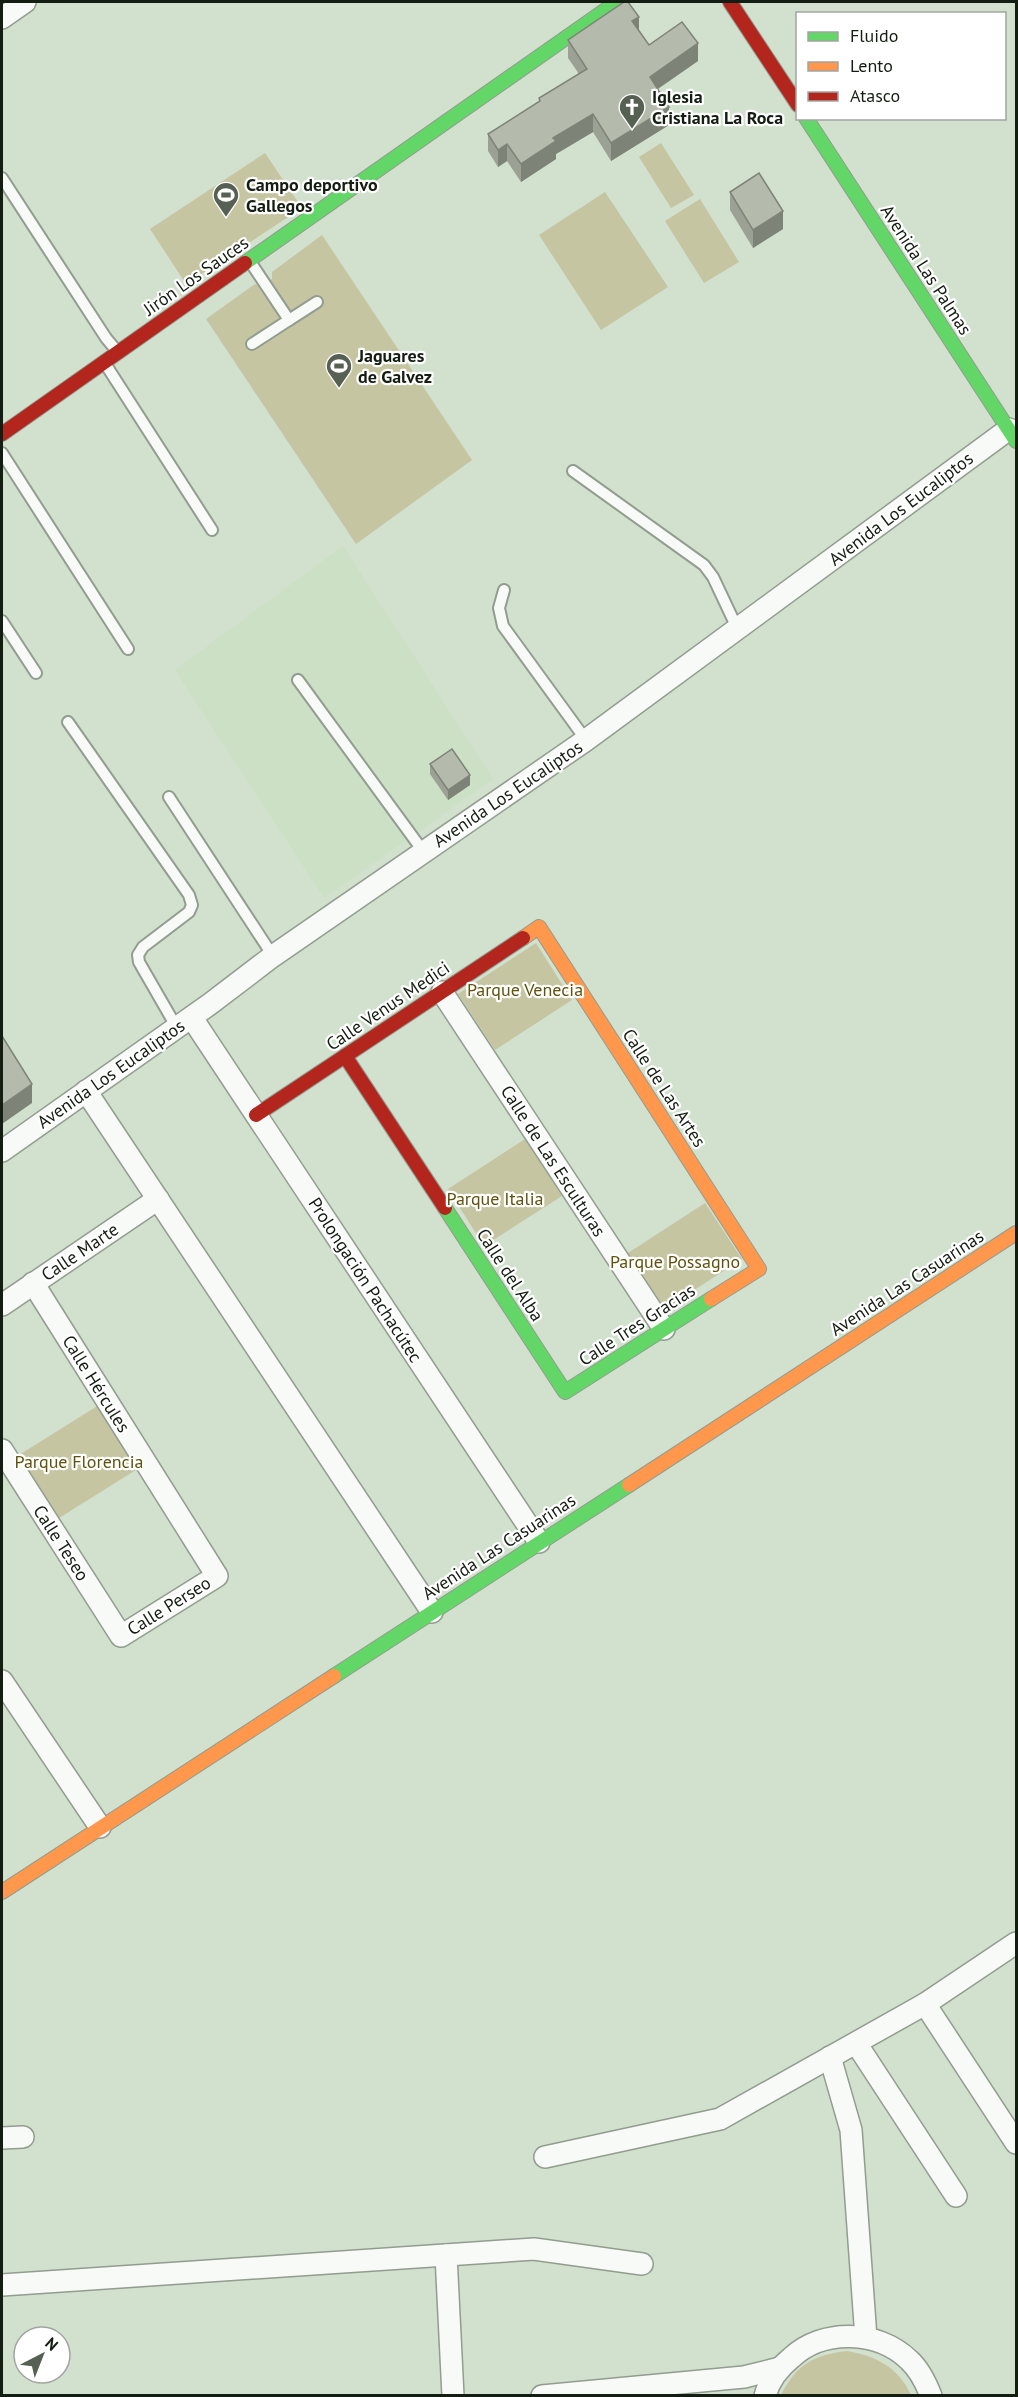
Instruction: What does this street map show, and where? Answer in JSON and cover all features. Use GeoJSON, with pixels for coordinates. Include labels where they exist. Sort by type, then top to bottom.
{"type":"FeatureCollection","features":[{"type":"Feature","properties":{"kind":"street"},"geometry":{"type":"LineString","coordinates":[[2,18],[26,2]]}},
{"type":"Feature","properties":{"kind":"street","name":"Jirón Los Sauces"},"geometry":{"type":"LineString","coordinates":[[2,434],[617,2]]}},
{"type":"Feature","properties":{"kind":"street"},"geometry":{"type":"LineString","coordinates":[[730,2],[796,102]]}},
{"type":"Feature","properties":{"kind":"street","name":"Avenida Las Palmas"},"geometry":{"type":"LineString","coordinates":[[807,120],[1013,435]]}},
{"type":"Feature","properties":{"kind":"street","name":"Avenida Los Eucaliptos"},"geometry":{"type":"LineString","coordinates":[[2,1151],[184,1023],[273,956],[423,851],[471,821],[1013,435]]}},
{"type":"Feature","properties":{"kind":"street","name":"Calle Venus Medici"},"geometry":{"type":"LineString","coordinates":[[256,1115],[539,927]]}},
{"type":"Feature","properties":{"kind":"street","name":"Calle de Las Artes"},"geometry":{"type":"LineString","coordinates":[[539,927],[759,1269]]}},
{"type":"Feature","properties":{"kind":"street","name":"Calle de Las Esculturas"},"geometry":{"type":"LineString","coordinates":[[442,992],[664,1329]]}},
{"type":"Feature","properties":{"kind":"street","name":"Prolongación Pachacútec"},"geometry":{"type":"LineString","coordinates":[[184,1023],[256,1115],[538,1542]]}},
{"type":"Feature","properties":{"kind":"street","name":"Calle del Alba"},"geometry":{"type":"LineString","coordinates":[[345,1056],[566,1392]]}},
{"type":"Feature","properties":{"kind":"street"},"geometry":{"type":"LineString","coordinates":[[86,1091],[432,1612]]}},
{"type":"Feature","properties":{"kind":"street","name":"Calle Marte"},"geometry":{"type":"LineString","coordinates":[[2,1305],[158,1199]]}},
{"type":"Feature","properties":{"kind":"street","name":"Avenida Las Casuarinas"},"geometry":{"type":"LineString","coordinates":[[2,1892],[1017,1233]]}},
{"type":"Feature","properties":{"kind":"street","name":"Calle Tres Gracias"},"geometry":{"type":"LineString","coordinates":[[566,1392],[759,1269]]}},
{"type":"Feature","properties":{"kind":"street","name":"Calle Hércules"},"geometry":{"type":"LineString","coordinates":[[33,1284],[217,1576]]}},
{"type":"Feature","properties":{"kind":"street","name":"Calle Teseo"},"geometry":{"type":"LineString","coordinates":[[2,1450],[121,1636]]}},
{"type":"Feature","properties":{"kind":"street","name":"Calle Perseo"},"geometry":{"type":"LineString","coordinates":[[121,1636],[217,1576]]}},
{"type":"Feature","properties":{"kind":"street"},"geometry":{"type":"LineString","coordinates":[[2,1681],[100,1827]]}},
{"type":"Feature","properties":{"kind":"street"},"geometry":{"type":"LineString","coordinates":[[545,2157],[720,2119],[925,2004],[1017,1943]]}},
{"type":"Feature","properties":{"kind":"street"},"geometry":{"type":"LineString","coordinates":[[925,2004],[1017,2143]]}},
{"type":"Feature","properties":{"kind":"street"},"geometry":{"type":"LineString","coordinates":[[856,2043],[957,2196]]}},
{"type":"Feature","properties":{"kind":"street"},"geometry":{"type":"LineString","coordinates":[[830,2057],[851,2130],[866,2338]]}},
{"type":"Feature","properties":{"kind":"street"},"geometry":{"type":"LineString","coordinates":[[2,2138],[23,2137]]}},
{"type":"Feature","properties":{"kind":"street"},"geometry":{"type":"LineString","coordinates":[[2,2285],[534,2248],[642,2264]]}},
{"type":"Feature","properties":{"kind":"street"},"geometry":{"type":"LineString","coordinates":[[446,2255],[453,2396]]}},
{"type":"Feature","properties":{"kind":"street"},"geometry":{"type":"LineString","coordinates":[[765,2396],[780,2368],[797,2352],[819,2341],[842,2336],[866,2338],[889,2346],[909,2360],[924,2379],[931,2396]]}},
{"type":"Feature","properties":{"kind":"street"},"geometry":{"type":"LineString","coordinates":[[542,2396],[744,2377],[780,2368]]}},
{"type":"Feature","properties":{"kind":"lane"},"geometry":{"type":"LineString","coordinates":[[2,178],[106,338],[118,352]]}},
{"type":"Feature","properties":{"kind":"lane"},"geometry":{"type":"LineString","coordinates":[[250,260],[289,320]]}},
{"type":"Feature","properties":{"kind":"lane"},"geometry":{"type":"LineString","coordinates":[[252,344],[317,302]]}},
{"type":"Feature","properties":{"kind":"lane"},"geometry":{"type":"LineString","coordinates":[[104,362],[212,530]]}},
{"type":"Feature","properties":{"kind":"lane"},"geometry":{"type":"LineString","coordinates":[[2,453],[128,649]]}},
{"type":"Feature","properties":{"kind":"lane"},"geometry":{"type":"LineString","coordinates":[[573,471],[704,565],[713,577],[738,630]]}},
{"type":"Feature","properties":{"kind":"lane"},"geometry":{"type":"LineString","coordinates":[[504,591],[499,608],[503,626],[586,740]]}},
{"type":"Feature","properties":{"kind":"lane"},"geometry":{"type":"LineString","coordinates":[[2,621],[36,673]]}},
{"type":"Feature","properties":{"kind":"lane"},"geometry":{"type":"LineString","coordinates":[[298,680],[423,851]]}},
{"type":"Feature","properties":{"kind":"lane"},"geometry":{"type":"LineString","coordinates":[[68,722],[189,895],[192,905],[189,912],[143,947],[138,954],[139,962],[184,1023]]}},
{"type":"Feature","properties":{"kind":"lane"},"geometry":{"type":"LineString","coordinates":[[169,797],[273,956]]}},
{"type":"Feature","properties":{"kind":"shaded area"},"geometry":{"type":"Polygon","coordinates":[[[343,546],[493,779],[324,898],[175,670],[343,546]]]}},
{"type":"Feature","properties":{"kind":"green space"},"geometry":{"type":"Polygon","coordinates":[[[661,143],[694,195],[671,208],[639,157],[661,143]]]}},
{"type":"Feature","properties":{"kind":"green space","name":"Campo deportivo Gallegos"},"geometry":{"type":"Polygon","coordinates":[[[265,153],[302,208],[186,284],[150,229],[265,153]]]}},
{"type":"Feature","properties":{"kind":"green space"},"geometry":{"type":"Polygon","coordinates":[[[605,192],[668,287],[601,330],[539,235],[605,192]]]}},
{"type":"Feature","properties":{"kind":"green space"},"geometry":{"type":"Polygon","coordinates":[[[700,199],[739,262],[704,283],[665,221],[700,199]]]}},
{"type":"Feature","properties":{"kind":"green space","name":"Jaguares de Galvez"},"geometry":{"type":"Polygon","coordinates":[[[322,235],[472,460],[356,544],[206,319],[255,284],[261,286],[272,279],[272,272],[322,235]]]}},
{"type":"Feature","properties":{"kind":"green space","name":"Parque Venecia"},"geometry":{"type":"Polygon","coordinates":[[[536,943],[572,1000],[495,1050],[458,994],[536,943]]]}},
{"type":"Feature","properties":{"kind":"green space","name":"Parque Italia"},"geometry":{"type":"Polygon","coordinates":[[[525,1139],[562,1196],[484,1246],[448,1189],[525,1139]]]}},
{"type":"Feature","properties":{"kind":"green space","name":"Parque Possagno"},"geometry":{"type":"Polygon","coordinates":[[[705,1203],[742,1259],[665,1309],[628,1253],[705,1203]]]}},
{"type":"Feature","properties":{"kind":"green space","name":"Parque Florencia"},"geometry":{"type":"Polygon","coordinates":[[[99,1405],[139,1468],[59,1518],[19,1455],[99,1405]]]}},
{"type":"Feature","properties":{"kind":"green space"},"geometry":{"type":"Polygon","coordinates":[[[847,2351],[885,2364],[900,2377],[911,2395],[781,2395],[793,2376],[807,2363],[824,2355],[847,2351]]]}},
{"type":"Feature","properties":{"kind":"building"},"geometry":{"type":"Polygon","coordinates":[[[624,2],[628,2],[639,17],[632,21],[649,45],[682,22],[698,43],[650,77],[669,107],[611,143],[593,114],[553,138],[556,141],[521,164],[507,144],[498,150],[488,134],[540,101],[539,98],[587,69],[568,40],[624,2]]]}},
{"type":"Feature","properties":{"kind":"building"},"geometry":{"type":"Polygon","coordinates":[[[759,173],[783,211],[753,230],[730,192],[759,173]]]}},
{"type":"Feature","properties":{"kind":"building"},"geometry":{"type":"Polygon","coordinates":[[[452,749],[470,775],[448,790],[430,764],[452,749]]]}},
{"type":"Feature","properties":{"kind":"building"},"geometry":{"type":"Polygon","coordinates":[[[2,1036],[32,1084],[2,1105],[2,1036]]]}},
{"type":"Feature","properties":{"kind":"traffic: fast"},"geometry":{"type":"LineString","coordinates":[[245,263],[617,2]]}},
{"type":"Feature","properties":{"kind":"traffic: fast"},"geometry":{"type":"LineString","coordinates":[[807,120],[1016,441]]}},
{"type":"Feature","properties":{"kind":"traffic: fast"},"geometry":{"type":"LineString","coordinates":[[445,1208],[565,1392],[711,1299]]}},
{"type":"Feature","properties":{"kind":"traffic: fast"},"geometry":{"type":"LineString","coordinates":[[334,1676],[629,1485]]}},
{"type":"Feature","properties":{"kind":"traffic: slow"},"geometry":{"type":"LineString","coordinates":[[523,938],[539,927],[759,1269],[711,1299]]}},
{"type":"Feature","properties":{"kind":"traffic: slow"},"geometry":{"type":"LineString","coordinates":[[629,1485],[1016,1233]]}},
{"type":"Feature","properties":{"kind":"traffic: slow"},"geometry":{"type":"LineString","coordinates":[[2,1892],[334,1676]]}},
{"type":"Feature","properties":{"kind":"traffic: jam"},"geometry":{"type":"LineString","coordinates":[[730,2],[796,102]]}},
{"type":"Feature","properties":{"kind":"traffic: jam"},"geometry":{"type":"LineString","coordinates":[[2,434],[245,263]]}},
{"type":"Feature","properties":{"kind":"traffic: jam"},"geometry":{"type":"LineString","coordinates":[[256,1115],[523,938]]}},
{"type":"Feature","properties":{"kind":"traffic: jam"},"geometry":{"type":"LineString","coordinates":[[345,1056],[445,1208]]}},
{"type":"Feature","properties":{"kind":"place","name":"Iglesia Cristiana La Roca"},"geometry":{"type":"Point","coordinates":[632,130]}},
{"type":"Feature","properties":{"kind":"place","name":"Campo deportivo Gallegos"},"geometry":{"type":"Point","coordinates":[226,218]}},
{"type":"Feature","properties":{"kind":"place","name":"Jaguares de Galvez"},"geometry":{"type":"Point","coordinates":[339,389]}}]}
